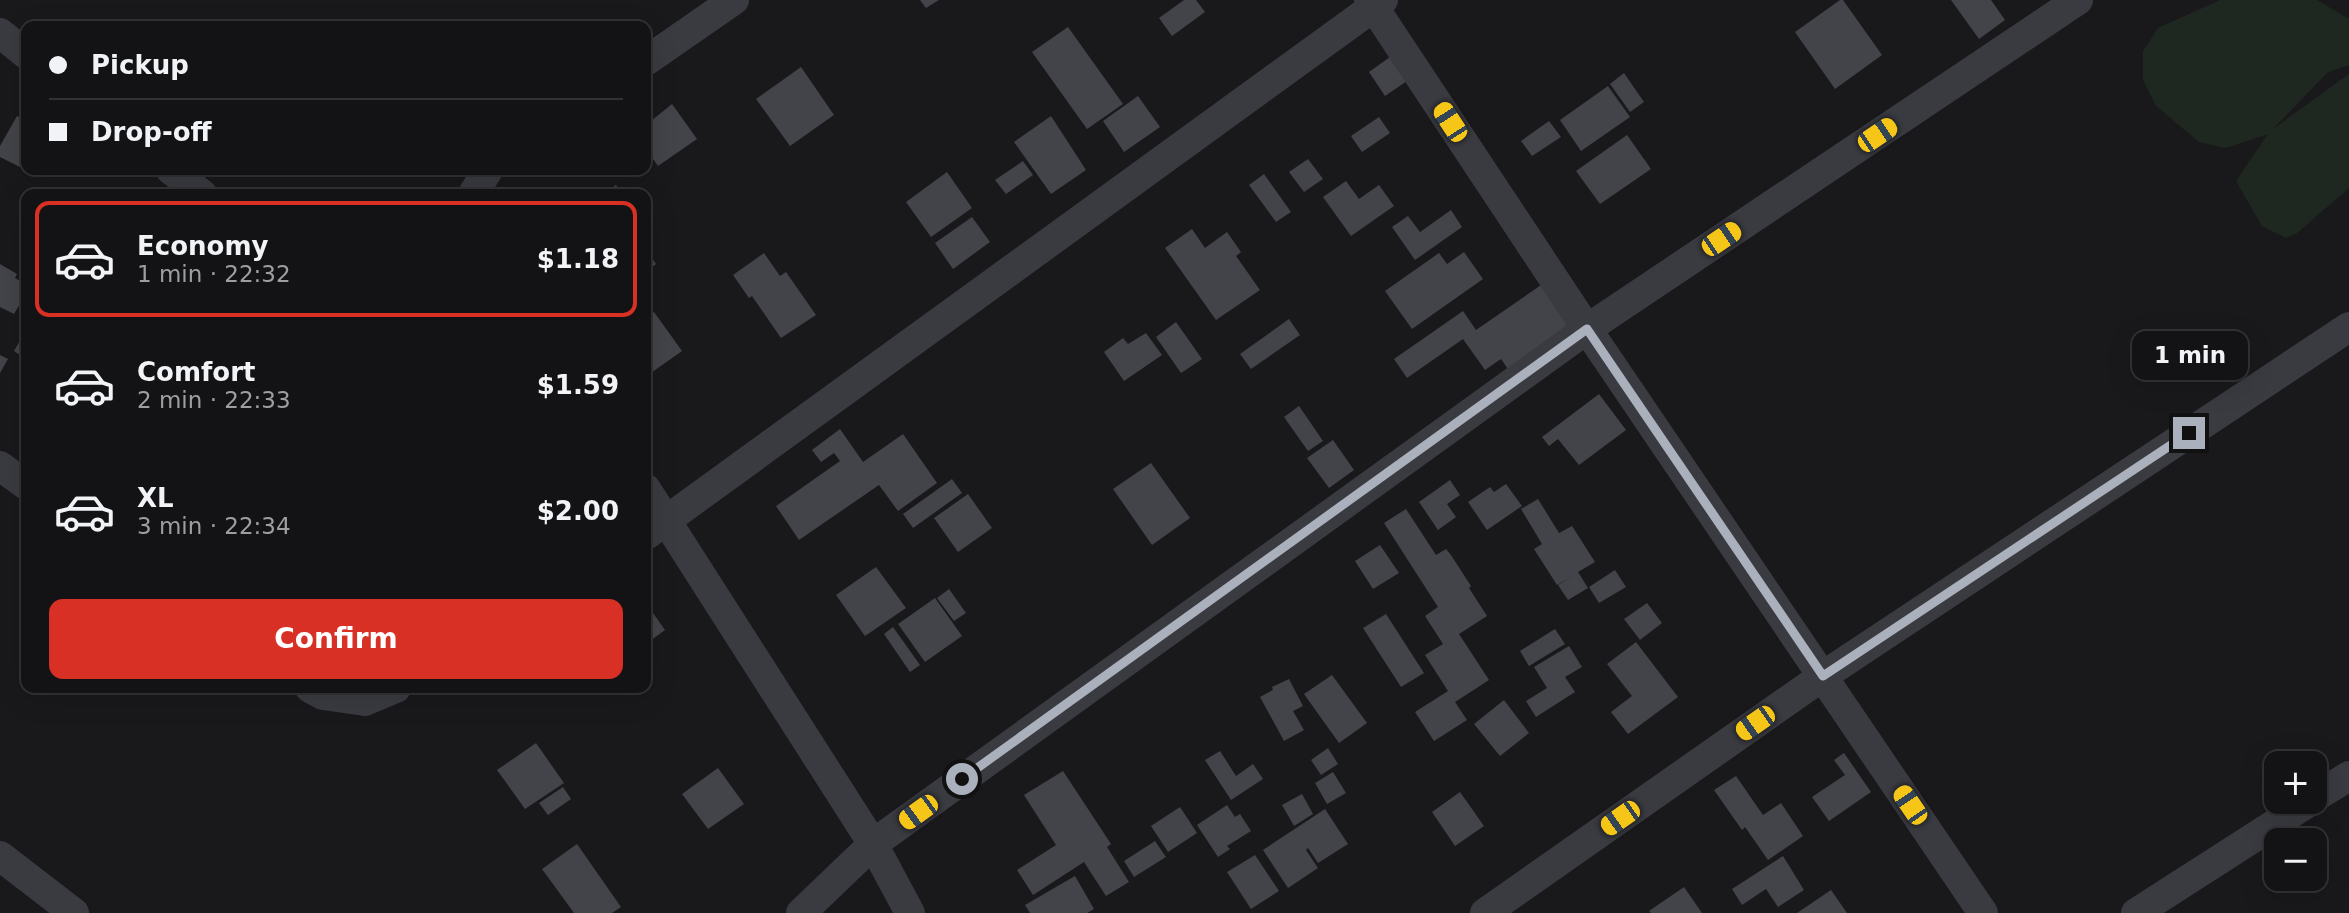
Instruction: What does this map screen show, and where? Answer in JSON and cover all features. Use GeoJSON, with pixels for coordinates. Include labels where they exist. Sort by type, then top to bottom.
{"type":"FeatureCollection","features":[{"type":"Feature","properties":{"kind":"street"},"geometry":{"type":"LineString","coordinates":[[651,58],[734,0]]}},
{"type":"Feature","properties":{"kind":"street"},"geometry":{"type":"LineString","coordinates":[[801,913],[873,844],[1587,329],[2078,0]]}},
{"type":"Feature","properties":{"kind":"street"},"geometry":{"type":"LineString","coordinates":[[656,528],[1375,2],[1587,329],[1983,913]]}},
{"type":"Feature","properties":{"kind":"street"},"geometry":{"type":"LineString","coordinates":[[0,33],[21,50]]}},
{"type":"Feature","properties":{"kind":"street"},"geometry":{"type":"LineString","coordinates":[[177,175],[196,189]]}},
{"type":"Feature","properties":{"kind":"street"},"geometry":{"type":"LineString","coordinates":[[1485,913],[1823,676],[2349,327]]}},
{"type":"Feature","properties":{"kind":"street"},"geometry":{"type":"LineString","coordinates":[[0,466],[21,481]]}},
{"type":"Feature","properties":{"kind":"street"},"geometry":{"type":"LineString","coordinates":[[651,508],[656,528],[873,844],[910,913]]}},
{"type":"Feature","properties":{"kind":"street"},"geometry":{"type":"LineString","coordinates":[[319,693],[365,701],[384,693]]}},
{"type":"Feature","properties":{"kind":"street"},"geometry":{"type":"LineString","coordinates":[[2327,790],[2349,776]]}},
{"type":"Feature","properties":{"kind":"street"},"geometry":{"type":"LineString","coordinates":[[2136,913],[2290,814]]}},
{"type":"Feature","properties":{"kind":"street"},"geometry":{"type":"LineString","coordinates":[[0,856],[74,913]]}},
{"type":"Feature","properties":{"kind":"shaded area"},"geometry":{"type":"Polygon","coordinates":[[[2220,0],[2317,0],[2349,19],[2349,65],[2328,72],[2273,129],[2349,74],[2349,188],[2297,233],[2286,238],[2262,226],[2236,181],[2268,134],[2226,148],[2199,142],[2156,106],[2143,80],[2143,51],[2158,28],[2220,0]]]}},
{"type":"Feature","properties":{"kind":"building"},"geometry":{"type":"Polygon","coordinates":[[[920,0],[939,0],[926,8],[920,0]]]}},
{"type":"Feature","properties":{"kind":"building"},"geometry":{"type":"Polygon","coordinates":[[[1184,0],[1196,0],[1205,12],[1172,36],[1159,18],[1184,0]]]}},
{"type":"Feature","properties":{"kind":"building"},"geometry":{"type":"Polygon","coordinates":[[[1843,0],[1882,55],[1835,89],[1795,32],[1843,0]]]}},
{"type":"Feature","properties":{"kind":"building"},"geometry":{"type":"Polygon","coordinates":[[[1951,0],[1991,0],[2005,20],[1979,39],[1951,0]]]}},
{"type":"Feature","properties":{"kind":"building"},"geometry":{"type":"Polygon","coordinates":[[[1068,27],[1123,104],[1087,129],[1032,52],[1068,27]]]}},
{"type":"Feature","properties":{"kind":"building"},"geometry":{"type":"Polygon","coordinates":[[[1390,57],[1407,81],[1385,96],[1369,72],[1390,57]]]}},
{"type":"Feature","properties":{"kind":"building"},"geometry":{"type":"Polygon","coordinates":[[[801,67],[834,115],[790,146],[756,99],[801,67]]]}},
{"type":"Feature","properties":{"kind":"building"},"geometry":{"type":"Polygon","coordinates":[[[1624,73],[1644,102],[1630,112],[1610,84],[1624,73]]]}},
{"type":"Feature","properties":{"kind":"building"},"geometry":{"type":"Polygon","coordinates":[[[1608,86],[1630,117],[1581,151],[1560,120],[1608,86]]]}},
{"type":"Feature","properties":{"kind":"building"},"geometry":{"type":"Polygon","coordinates":[[[1138,96],[1160,127],[1124,152],[1103,121],[1138,96]]]}},
{"type":"Feature","properties":{"kind":"building"},"geometry":{"type":"Polygon","coordinates":[[[672,104],[697,139],[658,166],[651,156],[651,121],[672,104]]]}},
{"type":"Feature","properties":{"kind":"building"},"geometry":{"type":"Polygon","coordinates":[[[17,116],[21,118],[21,168],[0,157],[0,146],[17,116]]]}},
{"type":"Feature","properties":{"kind":"building"},"geometry":{"type":"Polygon","coordinates":[[[1051,116],[1086,170],[1051,194],[1014,142],[1051,116]]]}},
{"type":"Feature","properties":{"kind":"building"},"geometry":{"type":"Polygon","coordinates":[[[1379,117],[1390,133],[1362,152],[1351,136],[1379,117]]]}},
{"type":"Feature","properties":{"kind":"building"},"geometry":{"type":"Polygon","coordinates":[[[1549,121],[1561,137],[1532,156],[1521,141],[1549,121]]]}},
{"type":"Feature","properties":{"kind":"building"},"geometry":{"type":"Polygon","coordinates":[[[1627,135],[1651,169],[1600,204],[1576,171],[1627,135]]]}},
{"type":"Feature","properties":{"kind":"building"},"geometry":{"type":"Polygon","coordinates":[[[1308,159],[1323,179],[1304,192],[1289,172],[1308,159]]]}},
{"type":"Feature","properties":{"kind":"building"},"geometry":{"type":"Polygon","coordinates":[[[1023,161],[1033,175],[1006,194],[995,180],[1023,161]]]}},
{"type":"Feature","properties":{"kind":"building"},"geometry":{"type":"Polygon","coordinates":[[[947,172],[972,208],[931,237],[906,202],[947,172]]]}},
{"type":"Feature","properties":{"kind":"building"},"geometry":{"type":"Polygon","coordinates":[[[1264,174],[1291,212],[1276,222],[1249,185],[1264,174]]]}},
{"type":"Feature","properties":{"kind":"building"},"geometry":{"type":"Polygon","coordinates":[[[1346,181],[1359,199],[1379,185],[1394,206],[1351,236],[1323,197],[1346,181]]]}},
{"type":"Feature","properties":{"kind":"building"},"geometry":{"type":"Polygon","coordinates":[[[1451,210],[1462,227],[1415,260],[1392,227],[1408,216],[1420,232],[1451,210]]]}},
{"type":"Feature","properties":{"kind":"building"},"geometry":{"type":"Polygon","coordinates":[[[972,217],[990,242],[953,269],[935,243],[972,217]]]}},
{"type":"Feature","properties":{"kind":"building"},"geometry":{"type":"Polygon","coordinates":[[[1192,229],[1205,248],[1227,232],[1241,252],[1236,256],[1260,290],[1216,320],[1165,248],[1192,229]]]}},
{"type":"Feature","properties":{"kind":"building"},"geometry":{"type":"Polygon","coordinates":[[[1464,252],[1483,279],[1412,329],[1385,291],[1439,253],[1447,264],[1464,252]]]}},
{"type":"Feature","properties":{"kind":"building"},"geometry":{"type":"Polygon","coordinates":[[[764,253],[780,276],[786,272],[816,315],[781,338],[752,296],[749,298],[733,275],[764,253]]]}},
{"type":"Feature","properties":{"kind":"building"},"geometry":{"type":"Polygon","coordinates":[[[0,264],[17,274],[15,278],[21,281],[21,302],[14,314],[0,307],[0,264]]]}},
{"type":"Feature","properties":{"kind":"building"},"geometry":{"type":"Polygon","coordinates":[[[1544,283],[1572,324],[1508,369],[1501,359],[1485,370],[1463,339],[1407,378],[1394,359],[1463,311],[1476,330],[1544,283]]]}},
{"type":"Feature","properties":{"kind":"building"},"geometry":{"type":"Polygon","coordinates":[[[654,312],[682,351],[651,373],[651,314],[654,312]]]}},
{"type":"Feature","properties":{"kind":"building"},"geometry":{"type":"Polygon","coordinates":[[[1289,319],[1300,335],[1251,369],[1240,354],[1289,319]]]}},
{"type":"Feature","properties":{"kind":"building"},"geometry":{"type":"Polygon","coordinates":[[[1176,322],[1202,359],[1181,373],[1156,337],[1176,322]]]}},
{"type":"Feature","properties":{"kind":"building"},"geometry":{"type":"Polygon","coordinates":[[[1146,333],[1162,355],[1124,381],[1104,352],[1123,338],[1128,344],[1146,333]]]}},
{"type":"Feature","properties":{"kind":"building"},"geometry":{"type":"Polygon","coordinates":[[[21,339],[21,356],[14,351],[21,339]]]}},
{"type":"Feature","properties":{"kind":"building"},"geometry":{"type":"Polygon","coordinates":[[[0,355],[8,359],[0,373],[0,355]]]}},
{"type":"Feature","properties":{"kind":"building"},"geometry":{"type":"Polygon","coordinates":[[[1599,394],[1626,430],[1579,465],[1558,439],[1549,446],[1542,437],[1599,394]]]}},
{"type":"Feature","properties":{"kind":"building"},"geometry":{"type":"Polygon","coordinates":[[[1299,406],[1323,441],[1308,451],[1284,417],[1299,406]]]}},
{"type":"Feature","properties":{"kind":"building"},"geometry":{"type":"Polygon","coordinates":[[[840,429],[863,462],[903,434],[937,483],[898,511],[879,485],[799,540],[776,506],[840,461],[834,453],[821,462],[812,450],[840,429]]]}},
{"type":"Feature","properties":{"kind":"building"},"geometry":{"type":"Polygon","coordinates":[[[1333,440],[1354,470],[1329,488],[1307,458],[1333,440]]]}},
{"type":"Feature","properties":{"kind":"building"},"geometry":{"type":"Polygon","coordinates":[[[1151,463],[1190,518],[1152,545],[1113,489],[1151,463]]]}},
{"type":"Feature","properties":{"kind":"building"},"geometry":{"type":"Polygon","coordinates":[[[952,479],[962,493],[913,528],[903,514],[952,479]]]}},
{"type":"Feature","properties":{"kind":"building"},"geometry":{"type":"Polygon","coordinates":[[[1450,480],[1460,495],[1447,504],[1456,517],[1438,530],[1419,502],[1450,480]]]}},
{"type":"Feature","properties":{"kind":"building"},"geometry":{"type":"Polygon","coordinates":[[[1506,484],[1522,506],[1487,530],[1468,502],[1490,487],[1494,492],[1506,484]]]}},
{"type":"Feature","properties":{"kind":"building"},"geometry":{"type":"Polygon","coordinates":[[[968,494],[992,528],[958,552],[934,518],[968,494]]]}},
{"type":"Feature","properties":{"kind":"building"},"geometry":{"type":"Polygon","coordinates":[[[1538,499],[1559,533],[1572,526],[1595,562],[1578,572],[1588,588],[1568,600],[1558,585],[1573,576],[1557,585],[1534,549],[1542,544],[1521,509],[1538,499]]]}},
{"type":"Feature","properties":{"kind":"building"},"geometry":{"type":"Polygon","coordinates":[[[1406,509],[1436,555],[1446,549],[1451,555],[1487,616],[1459,634],[1489,680],[1455,702],[1467,720],[1434,741],[1415,712],[1448,691],[1425,655],[1443,644],[1425,616],[1438,607],[1384,523],[1406,509]]]}},
{"type":"Feature","properties":{"kind":"building"},"geometry":{"type":"Polygon","coordinates":[[[1380,545],[1399,573],[1373,589],[1355,561],[1380,545]]]}},
{"type":"Feature","properties":{"kind":"building"},"geometry":{"type":"Polygon","coordinates":[[[876,567],[906,608],[865,636],[836,595],[876,567]]]}},
{"type":"Feature","properties":{"kind":"building"},"geometry":{"type":"Polygon","coordinates":[[[1615,570],[1626,587],[1599,603],[1589,587],[1615,570]]]}},
{"type":"Feature","properties":{"kind":"building"},"geometry":{"type":"Polygon","coordinates":[[[949,589],[966,613],[954,621],[937,598],[949,589]]]}},
{"type":"Feature","properties":{"kind":"building"},"geometry":{"type":"Polygon","coordinates":[[[935,598],[962,636],[925,662],[898,624],[935,598]]]}},
{"type":"Feature","properties":{"kind":"building"},"geometry":{"type":"Polygon","coordinates":[[[1647,603],[1662,623],[1640,640],[1624,619],[1647,603]]]}},
{"type":"Feature","properties":{"kind":"building"},"geometry":{"type":"Polygon","coordinates":[[[651,610],[665,630],[651,640],[651,610]]]}},
{"type":"Feature","properties":{"kind":"building"},"geometry":{"type":"Polygon","coordinates":[[[1386,614],[1424,673],[1401,687],[1363,628],[1386,614]]]}},
{"type":"Feature","properties":{"kind":"building"},"geometry":{"type":"Polygon","coordinates":[[[893,627],[920,665],[910,672],[884,634],[893,627]]]}},
{"type":"Feature","properties":{"kind":"building"},"geometry":{"type":"Polygon","coordinates":[[[1555,629],[1565,644],[1529,666],[1520,651],[1555,629]]]}},
{"type":"Feature","properties":{"kind":"building"},"geometry":{"type":"Polygon","coordinates":[[[1636,642],[1678,697],[1628,734],[1611,712],[1632,696],[1607,664],[1636,642]]]}},
{"type":"Feature","properties":{"kind":"building"},"geometry":{"type":"Polygon","coordinates":[[[1569,646],[1582,667],[1565,677],[1575,692],[1536,717],[1526,701],[1547,688],[1534,667],[1569,646]]]}},
{"type":"Feature","properties":{"kind":"building"},"geometry":{"type":"Polygon","coordinates":[[[1332,675],[1367,723],[1339,743],[1304,694],[1332,675]]]}},
{"type":"Feature","properties":{"kind":"building"},"geometry":{"type":"Polygon","coordinates":[[[1289,679],[1303,706],[1293,711],[1304,730],[1284,741],[1260,697],[1273,690],[1272,687],[1289,679]]]}},
{"type":"Feature","properties":{"kind":"building"},"geometry":{"type":"Polygon","coordinates":[[[1504,700],[1529,733],[1500,756],[1474,724],[1504,700]]]}},
{"type":"Feature","properties":{"kind":"building"},"geometry":{"type":"Polygon","coordinates":[[[536,743],[564,783],[525,809],[497,770],[536,743]]]}},
{"type":"Feature","properties":{"kind":"building"},"geometry":{"type":"Polygon","coordinates":[[[1328,748],[1338,764],[1321,775],[1311,760],[1328,748]]]}},
{"type":"Feature","properties":{"kind":"building"},"geometry":{"type":"Polygon","coordinates":[[[1220,751],[1236,776],[1253,764],[1263,779],[1231,800],[1205,760],[1220,751]]]}},
{"type":"Feature","properties":{"kind":"building"},"geometry":{"type":"Polygon","coordinates":[[[1844,753],[1871,792],[1829,821],[1812,797],[1845,775],[1834,760],[1844,753]]]}},
{"type":"Feature","properties":{"kind":"building"},"geometry":{"type":"Polygon","coordinates":[[[718,768],[744,804],[708,829],[682,794],[718,768]]]}},
{"type":"Feature","properties":{"kind":"building"},"geometry":{"type":"Polygon","coordinates":[[[1063,771],[1111,844],[1107,847],[1129,882],[1106,896],[1084,862],[1033,895],[1017,870],[1056,845],[1024,795],[1063,771]]]}},
{"type":"Feature","properties":{"kind":"building"},"geometry":{"type":"Polygon","coordinates":[[[1333,772],[1346,793],[1327,804],[1315,783],[1333,772]]]}},
{"type":"Feature","properties":{"kind":"building"},"geometry":{"type":"Polygon","coordinates":[[[1736,776],[1763,815],[1781,803],[1803,836],[1768,860],[1745,827],[1742,830],[1714,790],[1736,776]]]}},
{"type":"Feature","properties":{"kind":"building"},"geometry":{"type":"Polygon","coordinates":[[[563,787],[571,799],[548,815],[539,803],[563,787]]]}},
{"type":"Feature","properties":{"kind":"building"},"geometry":{"type":"Polygon","coordinates":[[[1460,792],[1484,826],[1455,846],[1432,812],[1460,792]]]}},
{"type":"Feature","properties":{"kind":"building"},"geometry":{"type":"Polygon","coordinates":[[[1302,794],[1313,814],[1294,826],[1282,805],[1302,794]]]}},
{"type":"Feature","properties":{"kind":"building"},"geometry":{"type":"Polygon","coordinates":[[[1227,805],[1235,817],[1240,814],[1251,831],[1227,846],[1230,849],[1218,857],[1197,825],[1227,805]]]}},
{"type":"Feature","properties":{"kind":"building"},"geometry":{"type":"Polygon","coordinates":[[[1180,807],[1197,833],[1168,852],[1151,826],[1180,807]]]}},
{"type":"Feature","properties":{"kind":"building"},"geometry":{"type":"Polygon","coordinates":[[[1325,809],[1348,844],[1318,863],[1308,848],[1306,850],[1318,868],[1288,888],[1263,850],[1325,809]]]}},
{"type":"Feature","properties":{"kind":"building"},"geometry":{"type":"Polygon","coordinates":[[[1155,841],[1166,857],[1134,877],[1124,861],[1155,841]]]}},
{"type":"Feature","properties":{"kind":"building"},"geometry":{"type":"Polygon","coordinates":[[[577,844],[621,907],[612,913],[574,913],[542,869],[577,844]]]}},
{"type":"Feature","properties":{"kind":"building"},"geometry":{"type":"Polygon","coordinates":[[[1255,855],[1279,891],[1251,909],[1227,872],[1255,855]]]}},
{"type":"Feature","properties":{"kind":"building"},"geometry":{"type":"Polygon","coordinates":[[[1783,856],[1804,890],[1778,907],[1766,889],[1742,905],[1732,889],[1783,856]]]}},
{"type":"Feature","properties":{"kind":"building"},"geometry":{"type":"Polygon","coordinates":[[[1075,876],[1094,909],[1087,913],[1030,913],[1025,905],[1075,876]]]}},
{"type":"Feature","properties":{"kind":"building"},"geometry":{"type":"Polygon","coordinates":[[[1684,887],[1702,913],[1649,911],[1684,887]]]}},
{"type":"Feature","properties":{"kind":"building"},"geometry":{"type":"Polygon","coordinates":[[[1831,890],[1847,913],[1797,913],[1831,890]]]}},
{"type":"Feature","properties":{"kind":"route"},"geometry":{"type":"LineString","coordinates":[[962,779],[1587,329],[1823,676],[2189,433]]}}]}
